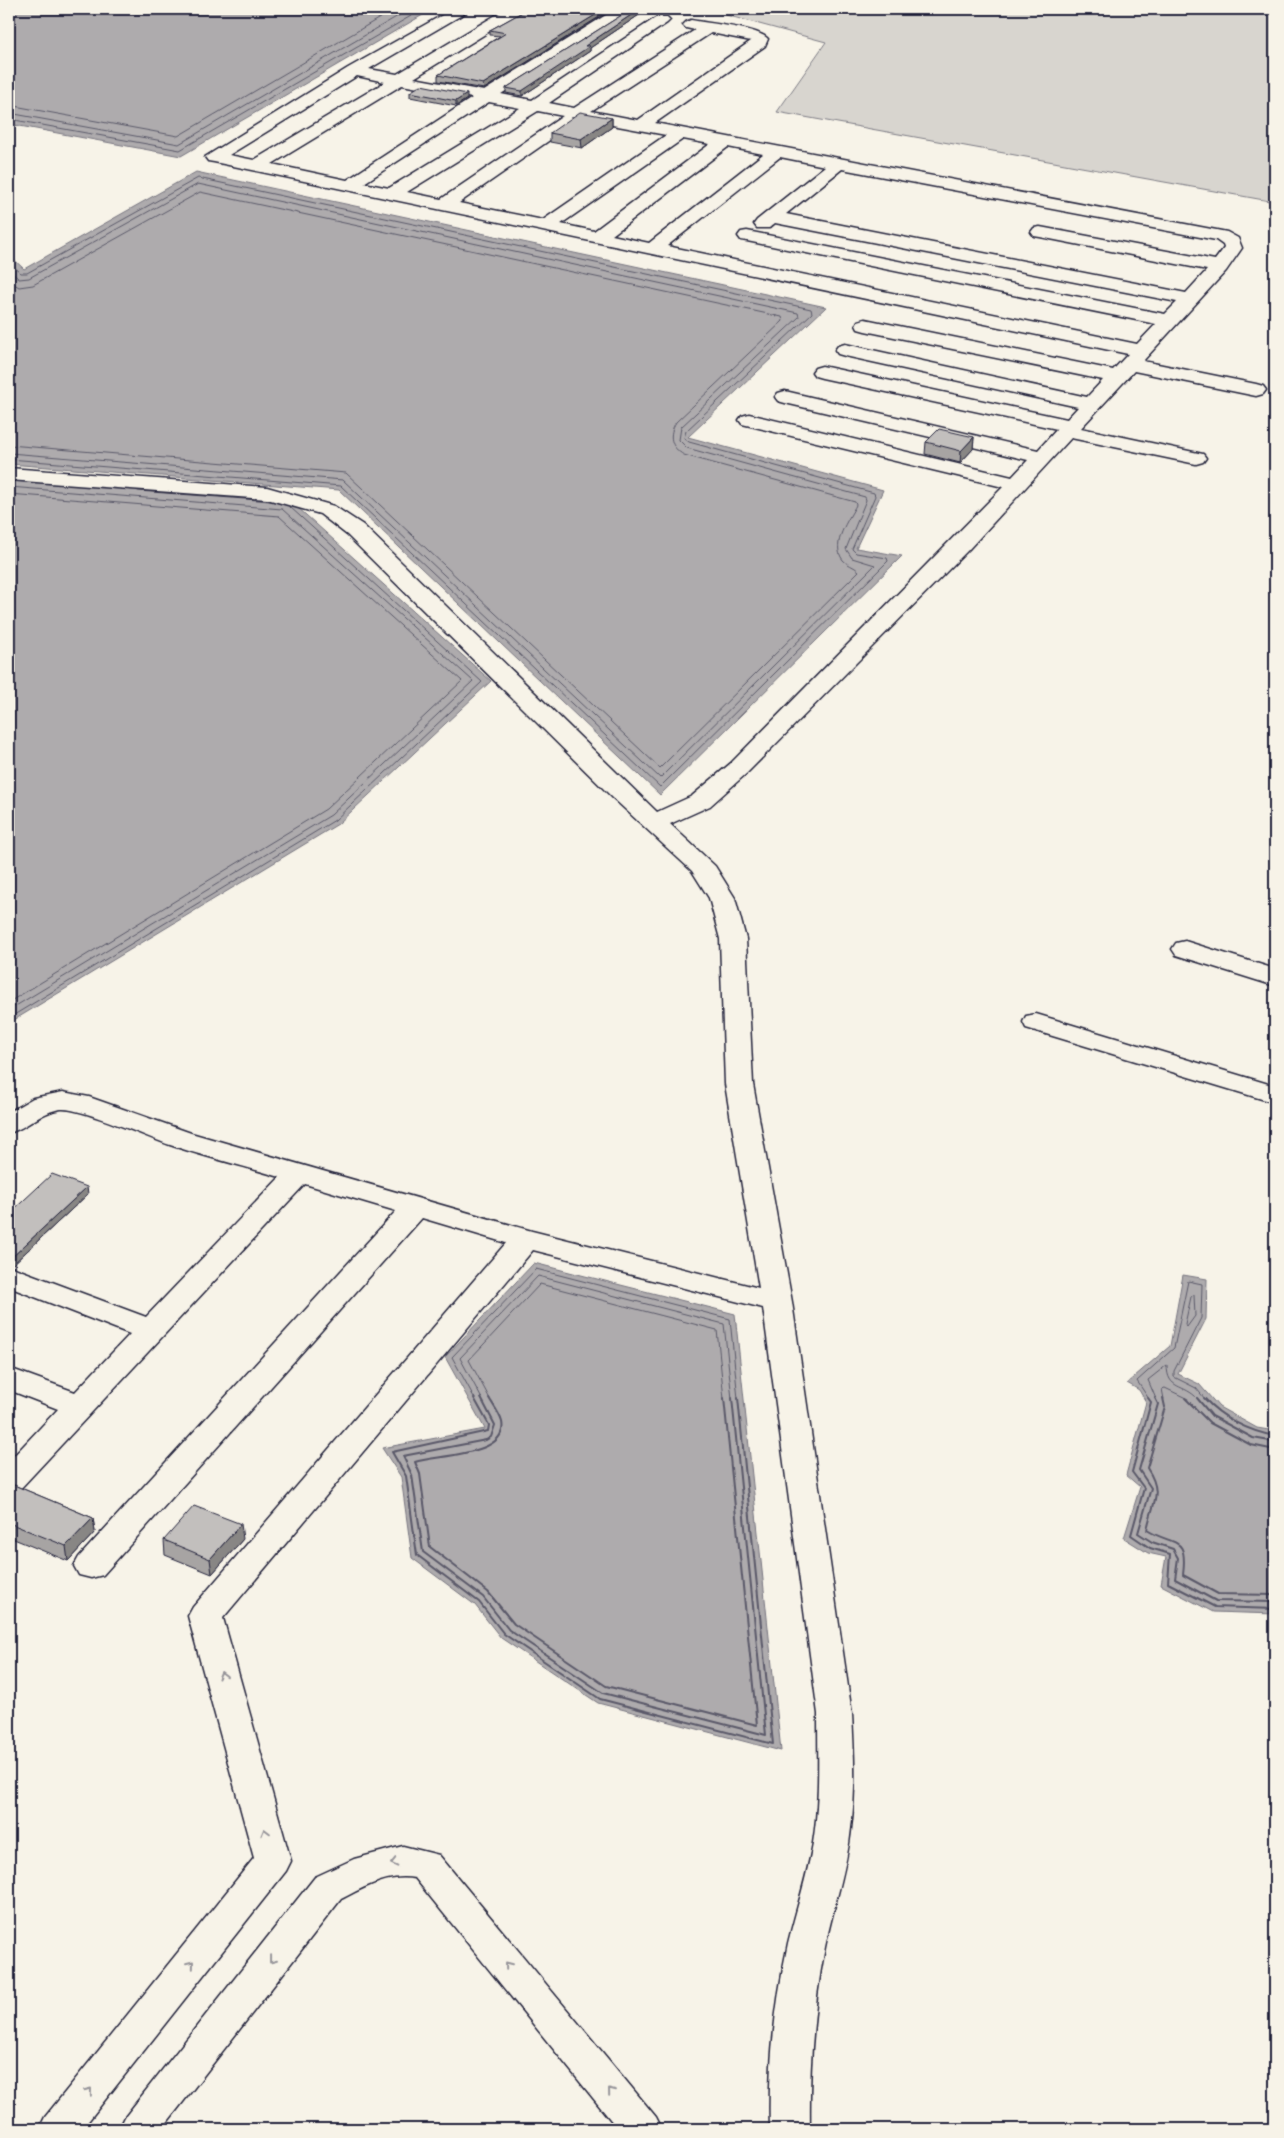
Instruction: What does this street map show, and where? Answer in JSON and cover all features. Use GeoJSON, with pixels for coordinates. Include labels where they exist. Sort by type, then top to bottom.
{"type":"FeatureCollection","features":[{"type":"Feature","properties":{"kind":"street"},"geometry":{"type":"LineString","coordinates":[[464,9],[354,71],[214,157],[715,262],[1129,364],[1256,390]]}},
{"type":"Feature","properties":{"kind":"street"},"geometry":{"type":"LineString","coordinates":[[257,166],[516,9]]}},
{"type":"Feature","properties":{"kind":"street"},"geometry":{"type":"LineString","coordinates":[[599,9],[619,13],[655,15],[760,39],[759,42],[642,125]]}},
{"type":"Feature","properties":{"kind":"street"},"geometry":{"type":"LineString","coordinates":[[350,185],[485,96],[619,13]]}},
{"type":"Feature","properties":{"kind":"street"},"geometry":{"type":"LineString","coordinates":[[392,194],[534,106],[655,15]]}},
{"type":"Feature","properties":{"kind":"street"},"geometry":{"type":"LineString","coordinates":[[444,205],[576,114],[709,28]]}},
{"type":"Feature","properties":{"kind":"street"},"geometry":{"type":"LineString","coordinates":[[354,71],[1221,236],[1232,242],[1233,248],[1220,267],[1043,457],[961,544],[739,768],[702,801],[654,822]]}},
{"type":"Feature","properties":{"kind":"street"},"geometry":{"type":"LineString","coordinates":[[545,227],[680,132]]}},
{"type":"Feature","properties":{"kind":"street"},"geometry":{"type":"LineString","coordinates":[[596,238],[725,142]]}},
{"type":"Feature","properties":{"kind":"street"},"geometry":{"type":"LineString","coordinates":[[652,250],[776,152]]}},
{"type":"Feature","properties":{"kind":"street"},"geometry":{"type":"LineString","coordinates":[[715,262],[838,164]]}},
{"type":"Feature","properties":{"kind":"street"},"geometry":{"type":"LineString","coordinates":[[772,217],[1190,299]]}},
{"type":"Feature","properties":{"kind":"street"},"geometry":{"type":"LineString","coordinates":[[1040,232],[1220,267]]}},
{"type":"Feature","properties":{"kind":"street"},"geometry":{"type":"LineString","coordinates":[[747,236],[1170,321]]}},
{"type":"Feature","properties":{"kind":"street"},"geometry":{"type":"LineString","coordinates":[[865,325],[1129,364]]}},
{"type":"Feature","properties":{"kind":"street"},"geometry":{"type":"LineString","coordinates":[[845,350],[1092,404]]}},
{"type":"Feature","properties":{"kind":"street"},"geometry":{"type":"LineString","coordinates":[[822,372],[1196,458]]}},
{"type":"Feature","properties":{"kind":"street"},"geometry":{"type":"LineString","coordinates":[[785,396],[1043,457]]}},
{"type":"Feature","properties":{"kind":"street"},"geometry":{"type":"LineString","coordinates":[[749,420],[1016,484]]}},
{"type":"Feature","properties":{"kind":"street"},"geometry":{"type":"LineString","coordinates":[[9,474],[245,490],[301,501],[327,510],[355,530],[622,793],[702,866],[722,898],[733,939],[739,1084],[777,1302],[835,1714],[837,1783],[831,1845],[811,1923],[796,2010],[789,2109],[790,2129]]}},
{"type":"Feature","properties":{"kind":"street"},"geometry":{"type":"LineString","coordinates":[[1185,949],[1275,978]]}},
{"type":"Feature","properties":{"kind":"street"},"geometry":{"type":"LineString","coordinates":[[1036,1022],[1275,1095]]}},
{"type":"Feature","properties":{"kind":"street"},"geometry":{"type":"LineString","coordinates":[[9,1124],[43,1104],[63,1100],[89,1106],[181,1139],[526,1239],[777,1302]]}},
{"type":"Feature","properties":{"kind":"street"},"geometry":{"type":"LineString","coordinates":[[12,1473],[152,1331],[300,1173]]}},
{"type":"Feature","properties":{"kind":"street"},"geometry":{"type":"LineString","coordinates":[[91,1566],[416,1207]]}},
{"type":"Feature","properties":{"kind":"street"},"geometry":{"type":"LineString","coordinates":[[59,2129],[273,1861],[205,1616],[526,1239]]}},
{"type":"Feature","properties":{"kind":"street"},"geometry":{"type":"LineString","coordinates":[[9,1276],[152,1331]]}},
{"type":"Feature","properties":{"kind":"street"},"geometry":{"type":"LineString","coordinates":[[9,1378],[80,1406]]}},
{"type":"Feature","properties":{"kind":"street"},"geometry":{"type":"LineString","coordinates":[[139,2129],[328,1888],[367,1869],[403,1860],[426,1865],[642,2129]]}},
{"type":"Feature","properties":{"kind":"shaded area"},"geometry":{"type":"Polygon","coordinates":[[[713,9],[1275,9],[1275,202],[777,112],[826,42],[711,11],[713,9]]]}},
{"type":"Feature","properties":{"kind":"water"},"geometry":{"type":"Polygon","coordinates":[[[9,9],[433,9],[181,156],[9,124],[9,9]]]}},
{"type":"Feature","properties":{"kind":"water"},"geometry":{"type":"Polygon","coordinates":[[[196,172],[826,307],[688,437],[883,490],[856,548],[902,556],[660,795],[339,490],[9,464],[9,255],[24,269],[196,172]]]}},
{"type":"Feature","properties":{"kind":"water"},"geometry":{"type":"Polygon","coordinates":[[[9,475],[287,498],[491,681],[338,824],[9,1023],[9,475]]]}},
{"type":"Feature","properties":{"kind":"water"},"geometry":{"type":"Polygon","coordinates":[[[534,1263],[735,1314],[781,1751],[598,1703],[501,1638],[475,1605],[412,1558],[401,1477],[382,1448],[485,1429],[445,1357],[534,1263]]]}},
{"type":"Feature","properties":{"kind":"water"},"geometry":{"type":"Polygon","coordinates":[[[1183,1275],[1207,1279],[1206,1319],[1178,1374],[1199,1384],[1219,1407],[1257,1428],[1275,1431],[1275,1614],[1213,1612],[1161,1585],[1166,1557],[1148,1553],[1124,1538],[1140,1487],[1126,1475],[1146,1402],[1139,1390],[1127,1383],[1170,1346],[1183,1275]]]}},
{"type":"Feature","properties":{"kind":"building"},"geometry":{"type":"Polygon","coordinates":[[[528,9],[605,9],[483,84],[438,75],[506,33],[490,30],[528,9]]]}},
{"type":"Feature","properties":{"kind":"building"},"geometry":{"type":"Polygon","coordinates":[[[628,9],[640,9],[585,46],[590,46],[522,91],[506,88],[625,13],[628,9]]]}},
{"type":"Feature","properties":{"kind":"building"},"geometry":{"type":"Polygon","coordinates":[[[421,85],[467,94],[456,101],[410,92],[421,85]]]}},
{"type":"Feature","properties":{"kind":"building"},"geometry":{"type":"Polygon","coordinates":[[[580,112],[612,118],[581,139],[550,133],[580,112]]]}},
{"type":"Feature","properties":{"kind":"building"},"geometry":{"type":"Polygon","coordinates":[[[939,429],[974,437],[961,451],[926,442],[939,429]]]}},
{"type":"Feature","properties":{"kind":"building"},"geometry":{"type":"Polygon","coordinates":[[[52,1174],[87,1187],[11,1258],[9,1257],[9,1214],[52,1174]]]}},
{"type":"Feature","properties":{"kind":"building"},"geometry":{"type":"Polygon","coordinates":[[[9,1483],[93,1518],[66,1546],[9,1523],[9,1483]]]}},
{"type":"Feature","properties":{"kind":"building"},"geometry":{"type":"Polygon","coordinates":[[[194,1506],[241,1524],[210,1559],[164,1540],[194,1506]]]}}]}
